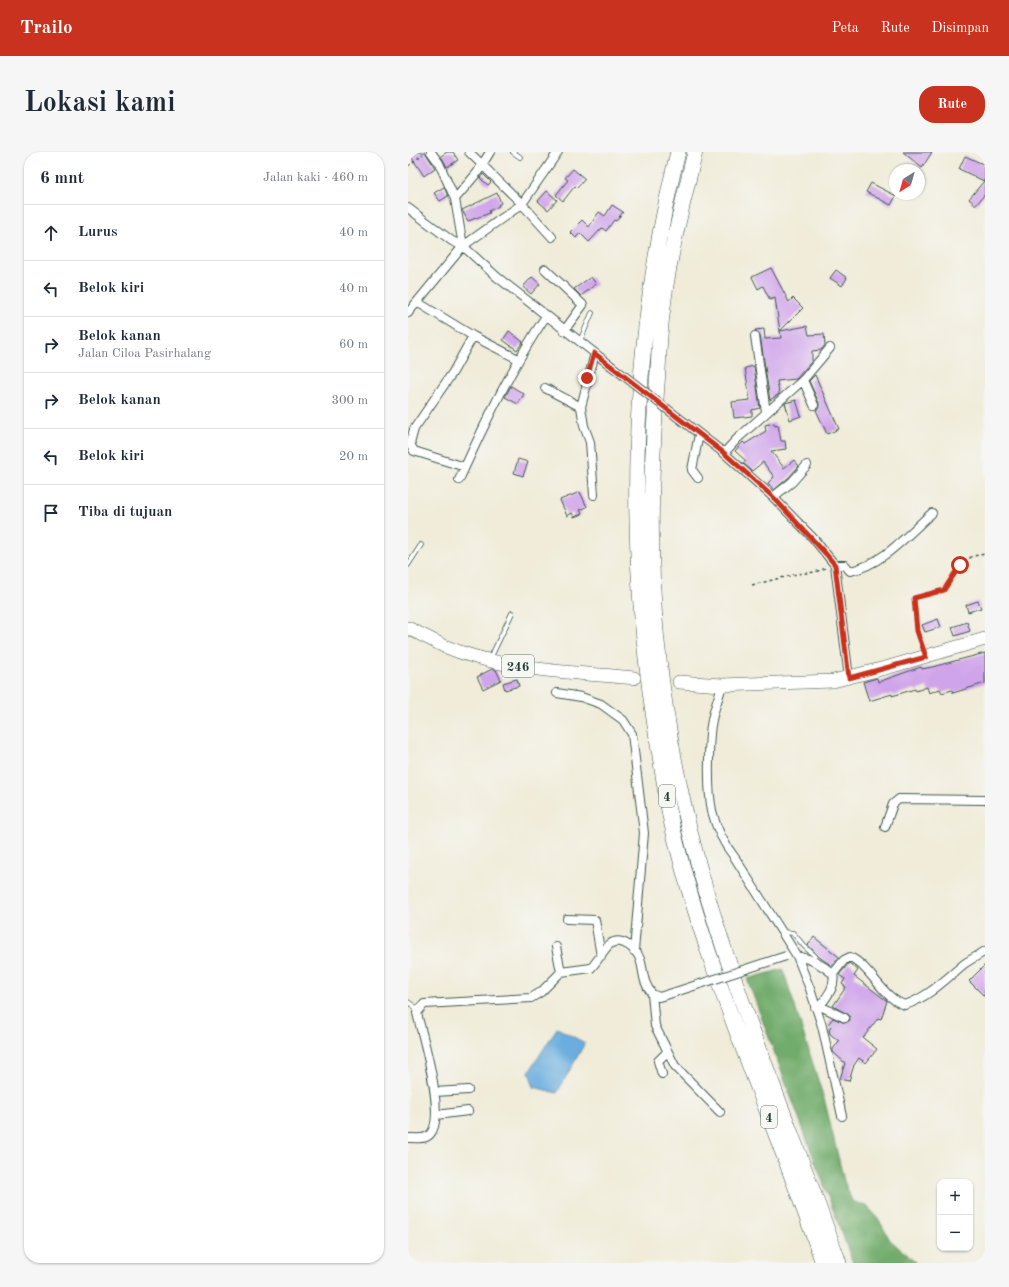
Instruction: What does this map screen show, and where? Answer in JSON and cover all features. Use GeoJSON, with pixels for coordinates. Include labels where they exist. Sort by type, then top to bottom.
{"type":"FeatureCollection","features":[{"type":"Feature","properties":{"kind":"highway","name":"4"},"geometry":{"type":"LineString","coordinates":[[678,152],[647,312],[636,451],[637,558],[643,638],[654,722],[671,820],[690,888],[716,971],[823,1263]]}},
{"type":"Feature","properties":{"kind":"highway","name":"4"},"geometry":{"type":"LineString","coordinates":[[695,152],[679,217],[661,322],[652,453],[652,564],[657,642],[669,724],[688,822],[709,900],[745,1010],[839,1263]]}},
{"type":"Feature","properties":{"kind":"main road","name":"246"},"geometry":{"type":"LineString","coordinates":[[408,628],[444,646],[490,660],[548,670],[634,678]]}},
{"type":"Feature","properties":{"kind":"main road"},"geometry":{"type":"LineString","coordinates":[[679,682],[722,685],[833,681],[926,657],[985,639]]}},
{"type":"Feature","properties":{"kind":"street"},"geometry":{"type":"LineString","coordinates":[[431,152],[439,163],[455,198],[463,246]]}},
{"type":"Feature","properties":{"kind":"street"},"geometry":{"type":"LineString","coordinates":[[469,152],[522,204],[552,237]]}},
{"type":"Feature","properties":{"kind":"street"},"geometry":{"type":"LineString","coordinates":[[455,198],[482,165],[490,152]]}},
{"type":"Feature","properties":{"kind":"street"},"geometry":{"type":"LineString","coordinates":[[408,313],[463,246],[522,204],[558,152]]}},
{"type":"Feature","properties":{"kind":"street"},"geometry":{"type":"LineString","coordinates":[[408,208],[452,241],[463,246],[497,277],[564,331],[724,453],[773,497],[813,538],[835,565],[849,678]]}},
{"type":"Feature","properties":{"kind":"street"},"geometry":{"type":"LineString","coordinates":[[545,269],[583,305],[564,331]]}},
{"type":"Feature","properties":{"kind":"street"},"geometry":{"type":"LineString","coordinates":[[417,302],[474,336],[518,359]]}},
{"type":"Feature","properties":{"kind":"street"},"geometry":{"type":"LineString","coordinates":[[459,480],[499,394],[518,359],[546,316]]}},
{"type":"Feature","properties":{"kind":"street"},"geometry":{"type":"LineString","coordinates":[[408,436],[453,372],[474,336]]}},
{"type":"Feature","properties":{"kind":"street"},"geometry":{"type":"LineString","coordinates":[[755,336],[766,412]]}},
{"type":"Feature","properties":{"kind":"street"},"geometry":{"type":"LineString","coordinates":[[724,453],[766,412],[803,380],[830,348]]}},
{"type":"Feature","properties":{"kind":"street"},"geometry":{"type":"LineString","coordinates":[[594,353],[581,407],[584,426],[590,442],[594,495]]}},
{"type":"Feature","properties":{"kind":"street"},"geometry":{"type":"LineString","coordinates":[[803,380],[814,405]]}},
{"type":"Feature","properties":{"kind":"street"},"geometry":{"type":"LineString","coordinates":[[545,388],[581,407]]}},
{"type":"Feature","properties":{"kind":"street"},"geometry":{"type":"LineString","coordinates":[[414,429],[410,444],[414,451],[465,467]]}},
{"type":"Feature","properties":{"kind":"street"},"geometry":{"type":"LineString","coordinates":[[698,478],[692,470],[699,434]]}},
{"type":"Feature","properties":{"kind":"street"},"geometry":{"type":"LineString","coordinates":[[773,497],[792,482],[807,465]]}},
{"type":"Feature","properties":{"kind":"street"},"geometry":{"type":"LineString","coordinates":[[835,565],[845,565],[850,572],[859,570],[875,562],[932,513]]}},
{"type":"Feature","properties":{"kind":"street"},"geometry":{"type":"LineString","coordinates":[[722,685],[712,720],[710,738],[709,805],[716,827],[726,846],[795,954],[818,1007],[842,1116]]}},
{"type":"Feature","properties":{"kind":"street"},"geometry":{"type":"LineString","coordinates":[[557,693],[581,697],[601,704],[623,720],[632,734],[644,833],[634,951]]}},
{"type":"Feature","properties":{"kind":"street"},"geometry":{"type":"LineString","coordinates":[[885,827],[893,804],[899,799],[985,800]]}},
{"type":"Feature","properties":{"kind":"street"},"geometry":{"type":"LineString","coordinates":[[567,918],[595,920],[601,956]]}},
{"type":"Feature","properties":{"kind":"street"},"geometry":{"type":"LineString","coordinates":[[408,1138],[427,1137],[430,1134],[436,1115],[435,1092],[429,1058],[422,1036],[417,1012],[418,1009],[424,1004],[428,1003],[526,1000],[541,992],[560,972],[590,968],[610,945],[615,942],[624,942],[640,959],[642,975],[652,994],[655,1026],[675,1066],[720,1112]]}},
{"type":"Feature","properties":{"kind":"street"},"geometry":{"type":"LineString","coordinates":[[556,947],[560,972]]}},
{"type":"Feature","properties":{"kind":"street"},"geometry":{"type":"LineString","coordinates":[[833,974],[844,960],[850,957],[860,963],[890,995],[905,1005],[919,999],[985,950]]}},
{"type":"Feature","properties":{"kind":"street"},"geometry":{"type":"LineString","coordinates":[[652,994],[659,997],[795,954],[811,959],[822,965],[833,974],[835,982],[818,1007]]}},
{"type":"Feature","properties":{"kind":"street"},"geometry":{"type":"LineString","coordinates":[[818,1007],[845,1018]]}},
{"type":"Feature","properties":{"kind":"street"},"geometry":{"type":"LineString","coordinates":[[662,1074],[658,1061],[667,1052]]}},
{"type":"Feature","properties":{"kind":"street"},"geometry":{"type":"LineString","coordinates":[[435,1092],[468,1090]]}},
{"type":"Feature","properties":{"kind":"street"},"geometry":{"type":"LineString","coordinates":[[436,1115],[468,1111]]}},
{"type":"Feature","properties":{"kind":"lane"},"geometry":{"type":"LineString","coordinates":[[513,152],[520,157]]}},
{"type":"Feature","properties":{"kind":"lane"},"geometry":{"type":"LineString","coordinates":[[580,342],[592,313]]}},
{"type":"Feature","properties":{"kind":"lane"},"geometry":{"type":"LineString","coordinates":[[408,565],[421,544]]}},
{"type":"Feature","properties":{"kind":"lane"},"geometry":{"type":"LineString","coordinates":[[490,660],[512,613]]}},
{"type":"Feature","properties":{"kind":"lane"},"geometry":{"type":"LineString","coordinates":[[780,932],[793,933],[804,946],[816,956]]}},
{"type":"Feature","properties":{"kind":"lane"},"geometry":{"type":"LineString","coordinates":[[408,1002],[418,1009]]}},
{"type":"Feature","properties":{"kind":"path"},"geometry":{"type":"LineString","coordinates":[[408,166],[426,152]]}},
{"type":"Feature","properties":{"kind":"path"},"geometry":{"type":"LineString","coordinates":[[926,657],[917,631],[914,598],[944,590],[965,561],[973,556],[985,554]]}},
{"type":"Feature","properties":{"kind":"path"},"geometry":{"type":"LineString","coordinates":[[752,585],[797,574],[815,572],[835,565]]}},
{"type":"Feature","properties":{"kind":"green space"},"geometry":{"type":"Polygon","coordinates":[[[783,969],[825,1102],[844,1181],[852,1201],[868,1207],[878,1218],[890,1240],[916,1263],[853,1263],[747,979],[783,969]]]}},
{"type":"Feature","properties":{"kind":"water"},"geometry":{"type":"Polygon","coordinates":[[[557,1028],[585,1043],[557,1093],[534,1087],[529,1072],[557,1028]]]}},
{"type":"Feature","properties":{"kind":"building"},"geometry":{"type":"Polygon","coordinates":[[[408,152],[425,152],[435,168],[424,176],[408,152]]]}},
{"type":"Feature","properties":{"kind":"building"},"geometry":{"type":"Polygon","coordinates":[[[447,152],[453,152],[458,160],[447,167],[441,156],[447,152]]]}},
{"type":"Feature","properties":{"kind":"building"},"geometry":{"type":"Polygon","coordinates":[[[903,152],[932,152],[924,164],[917,164],[903,152]]]}},
{"type":"Feature","properties":{"kind":"building"},"geometry":{"type":"Polygon","coordinates":[[[965,156],[985,165],[985,194],[976,205],[969,199],[984,181],[959,169],[965,156]]]}},
{"type":"Feature","properties":{"kind":"building"},"geometry":{"type":"Polygon","coordinates":[[[573,169],[585,179],[577,188],[575,186],[563,201],[556,195],[568,180],[565,178],[573,169]]]}},
{"type":"Feature","properties":{"kind":"building"},"geometry":{"type":"Polygon","coordinates":[[[483,174],[491,182],[488,185],[480,178],[483,174]]]}},
{"type":"Feature","properties":{"kind":"building"},"geometry":{"type":"Polygon","coordinates":[[[871,183],[889,192],[889,200],[894,200],[891,205],[866,192],[871,183]]]}},
{"type":"Feature","properties":{"kind":"building"},"geometry":{"type":"Polygon","coordinates":[[[444,187],[448,196],[440,201],[434,193],[444,187]]]}},
{"type":"Feature","properties":{"kind":"building"},"geometry":{"type":"Polygon","coordinates":[[[547,191],[557,200],[548,210],[538,201],[547,191]]]}},
{"type":"Feature","properties":{"kind":"building"},"geometry":{"type":"Polygon","coordinates":[[[497,193],[501,203],[498,205],[499,206],[489,211],[490,213],[468,221],[462,210],[497,193]]]}},
{"type":"Feature","properties":{"kind":"building"},"geometry":{"type":"Polygon","coordinates":[[[612,205],[623,212],[616,221],[614,220],[606,231],[602,228],[589,242],[580,233],[576,238],[570,232],[582,220],[589,227],[599,212],[605,216],[612,205]]]}},
{"type":"Feature","properties":{"kind":"building"},"geometry":{"type":"Polygon","coordinates":[[[771,268],[789,302],[793,298],[803,308],[780,331],[775,298],[770,300],[763,286],[758,289],[752,277],[771,268]]]}},
{"type":"Feature","properties":{"kind":"building"},"geometry":{"type":"Polygon","coordinates":[[[836,270],[847,278],[842,286],[830,278],[836,270]]]}},
{"type":"Feature","properties":{"kind":"building"},"geometry":{"type":"Polygon","coordinates":[[[532,277],[540,284],[531,294],[523,287],[532,277]]]}},
{"type":"Feature","properties":{"kind":"building"},"geometry":{"type":"Polygon","coordinates":[[[591,277],[596,284],[581,296],[574,289],[591,277]]]}},
{"type":"Feature","properties":{"kind":"building"},"geometry":{"type":"Polygon","coordinates":[[[807,326],[809,335],[824,334],[825,345],[821,350],[812,351],[812,361],[796,379],[777,381],[779,394],[770,400],[760,335],[755,330],[764,329],[765,339],[781,338],[780,331],[807,326]]]}},
{"type":"Feature","properties":{"kind":"building"},"geometry":{"type":"Polygon","coordinates":[[[509,331],[523,342],[517,350],[503,340],[509,331]]]}},
{"type":"Feature","properties":{"kind":"building"},"geometry":{"type":"Polygon","coordinates":[[[754,366],[760,408],[752,410],[752,416],[734,418],[732,402],[750,400],[745,368],[754,366]]]}},
{"type":"Feature","properties":{"kind":"building"},"geometry":{"type":"Polygon","coordinates":[[[815,375],[839,429],[827,434],[816,410],[819,408],[819,403],[809,381],[815,375]]]}},
{"type":"Feature","properties":{"kind":"building"},"geometry":{"type":"Polygon","coordinates":[[[511,386],[524,394],[518,404],[505,397],[511,386]]]}},
{"type":"Feature","properties":{"kind":"building"},"geometry":{"type":"Polygon","coordinates":[[[796,400],[801,416],[790,420],[785,403],[796,400]]]}},
{"type":"Feature","properties":{"kind":"building"},"geometry":{"type":"Polygon","coordinates":[[[774,423],[775,426],[778,425],[781,441],[785,441],[786,449],[771,451],[784,468],[794,460],[799,466],[774,490],[768,483],[774,477],[763,462],[752,471],[743,463],[746,461],[735,451],[743,442],[745,444],[766,431],[765,425],[774,423]]]}},
{"type":"Feature","properties":{"kind":"building"},"geometry":{"type":"Polygon","coordinates":[[[518,459],[528,462],[523,476],[514,473],[518,459]]]}},
{"type":"Feature","properties":{"kind":"building"},"geometry":{"type":"Polygon","coordinates":[[[580,492],[587,507],[580,510],[582,514],[574,517],[572,513],[567,516],[560,500],[580,492]]]}},
{"type":"Feature","properties":{"kind":"building"},"geometry":{"type":"Polygon","coordinates":[[[978,601],[981,608],[968,612],[966,605],[978,601]]]}},
{"type":"Feature","properties":{"kind":"building"},"geometry":{"type":"Polygon","coordinates":[[[938,619],[941,627],[925,632],[922,625],[938,619]]]}},
{"type":"Feature","properties":{"kind":"building"},"geometry":{"type":"Polygon","coordinates":[[[967,622],[970,631],[955,636],[952,627],[967,622]]]}},
{"type":"Feature","properties":{"kind":"building"},"geometry":{"type":"Polygon","coordinates":[[[985,653],[985,683],[953,693],[952,690],[942,693],[940,689],[929,693],[927,687],[892,696],[892,694],[869,701],[863,682],[877,678],[878,682],[921,667],[922,669],[932,667],[985,653]]]}},
{"type":"Feature","properties":{"kind":"building"},"geometry":{"type":"Polygon","coordinates":[[[492,669],[496,670],[501,680],[483,689],[477,677],[492,669]]]}},
{"type":"Feature","properties":{"kind":"building"},"geometry":{"type":"Polygon","coordinates":[[[517,679],[519,686],[505,690],[503,683],[517,679]]]}},
{"type":"Feature","properties":{"kind":"building"},"geometry":{"type":"Polygon","coordinates":[[[814,937],[839,957],[832,966],[818,956],[808,945],[814,937]]]}},
{"type":"Feature","properties":{"kind":"building"},"geometry":{"type":"Polygon","coordinates":[[[849,963],[858,970],[854,976],[887,1001],[881,1019],[878,1018],[863,1038],[877,1049],[866,1063],[859,1058],[854,1065],[849,1081],[840,1079],[845,1063],[833,1052],[833,1049],[839,1041],[830,1034],[829,1030],[831,1027],[828,1024],[833,1018],[845,1023],[850,1020],[849,1015],[833,1006],[846,987],[842,984],[845,979],[839,975],[849,963]]]}},
{"type":"Feature","properties":{"kind":"building"},"geometry":{"type":"Polygon","coordinates":[[[985,965],[985,997],[969,981],[985,965]]]}},
{"type":"Feature","properties":{"kind":"route"},"geometry":{"type":"LineString","coordinates":[[587,378],[594,353],[724,453],[773,497],[813,538],[835,565],[849,678],[926,657],[917,631],[914,598],[916,596],[944,590],[960,565]]}}]}
